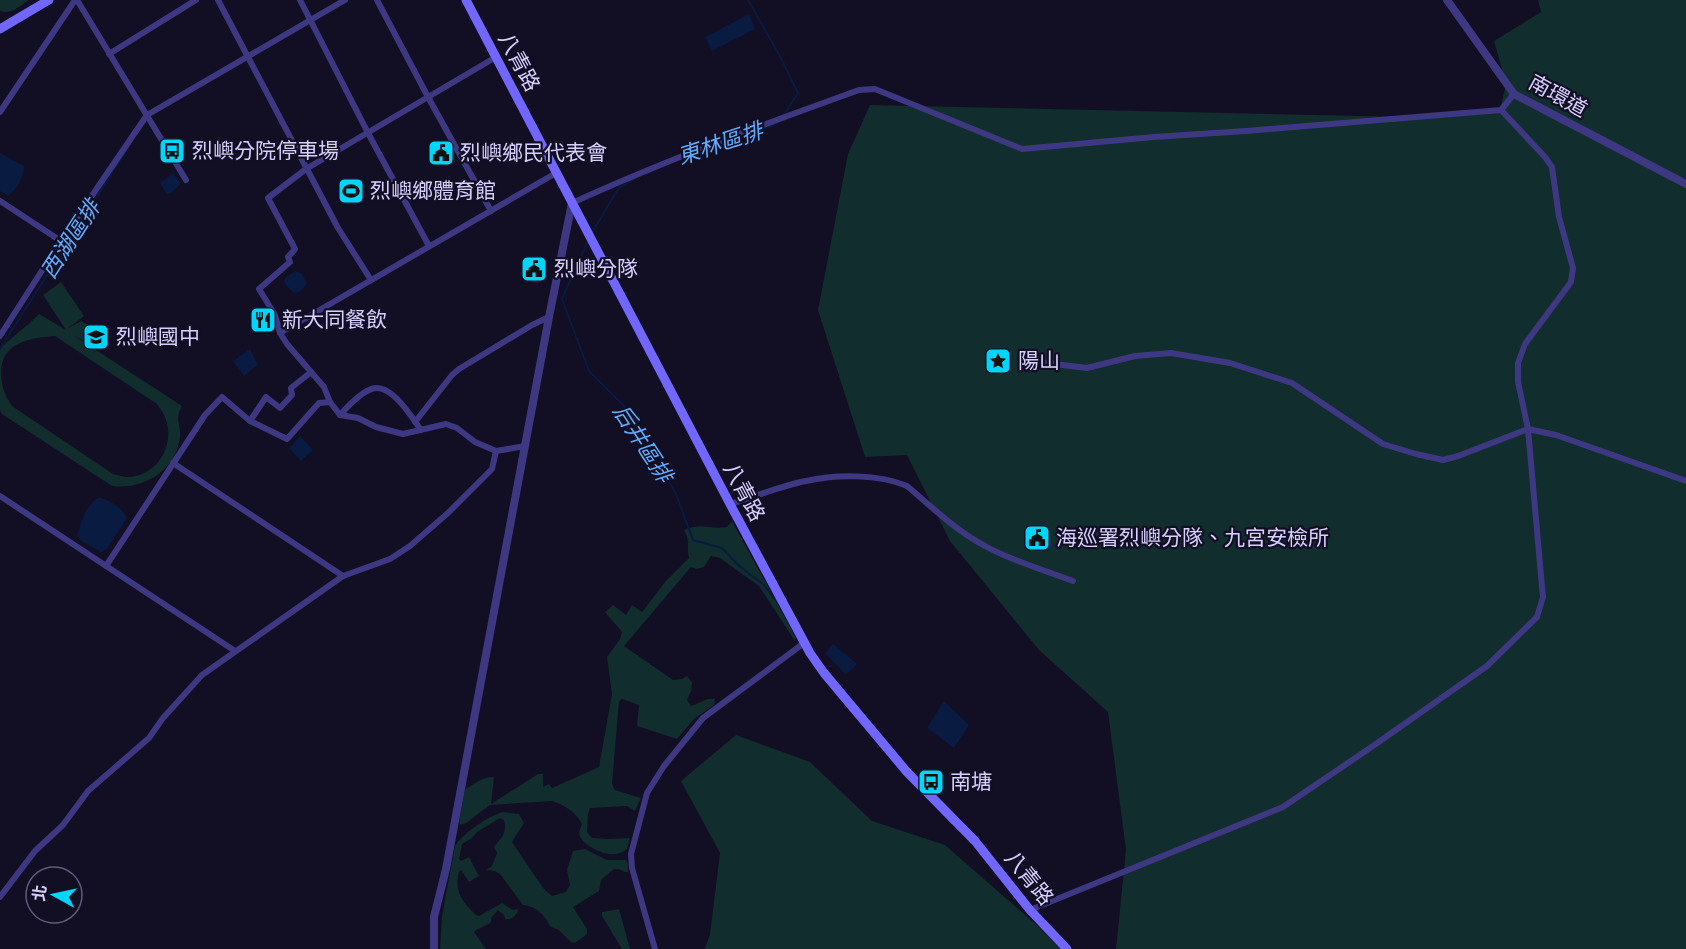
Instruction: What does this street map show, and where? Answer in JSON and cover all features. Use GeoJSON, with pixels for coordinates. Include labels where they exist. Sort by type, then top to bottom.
{"type":"FeatureCollection","features":[{"type":"Feature","properties":{"kind":"main road"},"geometry":{"type":"LineString","coordinates":[[0,29],[49,0]]}},
{"type":"Feature","properties":{"kind":"main road","name":"八青路"},"geometry":{"type":"LineString","coordinates":[[466,0],[804,643],[824,673],[907,772],[975,841],[1030,910],[1067,949]]}},
{"type":"Feature","properties":{"kind":"street"},"geometry":{"type":"LineString","coordinates":[[0,112],[76,0],[186,180]]}},
{"type":"Feature","properties":{"kind":"street"},"geometry":{"type":"LineString","coordinates":[[109,54],[196,0]]}},
{"type":"Feature","properties":{"kind":"street"},"geometry":{"type":"LineString","coordinates":[[218,0],[338,228],[371,280]]}},
{"type":"Feature","properties":{"kind":"street"},"geometry":{"type":"LineString","coordinates":[[300,0],[429,246]]}},
{"type":"Feature","properties":{"kind":"street"},"geometry":{"type":"LineString","coordinates":[[0,336],[147,115],[345,0]]}},
{"type":"Feature","properties":{"kind":"street"},"geometry":{"type":"LineString","coordinates":[[377,0],[490,211]]}},
{"type":"Feature","properties":{"kind":"street","name":"南環道"},"geometry":{"type":"LineString","coordinates":[[1447,0],[1514,94],[1686,184]]}},
{"type":"Feature","properties":{"kind":"street"},"geometry":{"type":"LineString","coordinates":[[496,57],[306,169],[268,198],[295,249],[288,257],[290,262],[259,290],[275,315],[280,333],[287,344],[324,387],[330,402],[340,415],[358,418],[376,427],[403,434],[446,424],[457,428],[475,442],[496,451],[525,446]]}},
{"type":"Feature","properties":{"kind":"street"},"geometry":{"type":"LineString","coordinates":[[434,949],[434,917],[446,869],[572,203],[631,176],[735,135],[859,90],[875,89],[1022,149],[1501,110],[1514,94]]}},
{"type":"Feature","properties":{"kind":"street"},"geometry":{"type":"LineString","coordinates":[[1030,910],[1283,807],[1487,666],[1537,617],[1543,597],[1528,429],[1518,382],[1518,363],[1525,344],[1571,282],[1573,268],[1558,217],[1552,167],[1545,156],[1501,110]]}},
{"type":"Feature","properties":{"kind":"street"},"geometry":{"type":"LineString","coordinates":[[280,333],[556,173]]}},
{"type":"Feature","properties":{"kind":"street"},"geometry":{"type":"LineString","coordinates":[[0,201],[62,241]]}},
{"type":"Feature","properties":{"kind":"street"},"geometry":{"type":"LineString","coordinates":[[415,422],[459,369],[549,317]]}},
{"type":"Feature","properties":{"kind":"street"},"geometry":{"type":"LineString","coordinates":[[1023,357],[1029,361],[1087,368],[1135,356],[1171,354],[1230,363],[1292,383],[1383,444],[1416,454],[1443,460],[1473,451],[1528,429],[1556,435],[1686,481]]}},
{"type":"Feature","properties":{"kind":"street"},"geometry":{"type":"LineString","coordinates":[[250,421],[266,397],[280,408],[292,395],[291,388],[312,372]]}},
{"type":"Feature","properties":{"kind":"street"},"geometry":{"type":"LineString","coordinates":[[340,415],[369,389],[379,388],[393,395],[421,430]]}},
{"type":"Feature","properties":{"kind":"street"},"geometry":{"type":"LineString","coordinates":[[106,566],[205,415],[222,397],[250,421],[287,439],[319,403],[330,402]]}},
{"type":"Feature","properties":{"kind":"street"},"geometry":{"type":"LineString","coordinates":[[0,897],[36,851],[63,825],[88,791],[149,738],[163,718],[202,675],[343,576],[390,559],[410,546],[448,513],[492,469],[496,451]]}},
{"type":"Feature","properties":{"kind":"street"},"geometry":{"type":"LineString","coordinates":[[173,463],[343,576]]}},
{"type":"Feature","properties":{"kind":"street"},"geometry":{"type":"LineString","coordinates":[[730,504],[806,481],[845,477],[876,478],[898,482],[907,486],[958,529],[984,546],[1073,580]]}},
{"type":"Feature","properties":{"kind":"street"},"geometry":{"type":"LineString","coordinates":[[0,496],[235,651]]}},
{"type":"Feature","properties":{"kind":"street"},"geometry":{"type":"LineString","coordinates":[[655,949],[632,868],[631,854],[647,793],[664,766],[703,718],[804,643]]}},
{"type":"Feature","properties":{"kind":"green space"},"geometry":{"type":"Polygon","coordinates":[[[0,0],[29,0],[15,9],[4,12],[0,11],[0,0]]]}},
{"type":"Feature","properties":{"kind":"green space"},"geometry":{"type":"Polygon","coordinates":[[[1538,0],[1686,0],[1686,949],[1116,949],[1126,850],[1108,712],[1039,650],[950,541],[907,455],[865,457],[818,310],[848,154],[870,105],[1406,117],[1500,110],[1506,84],[1494,41],[1541,12],[1538,0]]]}},
{"type":"Feature","properties":{"kind":"green space"},"geometry":{"type":"Polygon","coordinates":[[[61,282],[84,316],[67,329],[81,321],[108,336],[101,350],[73,335],[182,406],[178,415],[180,437],[177,449],[172,460],[156,476],[135,485],[112,486],[2,414],[0,410],[0,349],[39,314],[66,330],[43,295],[61,282]],[[55,336],[36,338],[18,344],[6,355],[2,364],[3,387],[12,406],[113,474],[126,477],[139,475],[156,465],[162,457],[168,438],[168,427],[157,404],[55,336]]]}},
{"type":"Feature","properties":{"kind":"green space"},"geometry":{"type":"Polygon","coordinates":[[[732,521],[796,638],[795,641],[759,586],[720,558],[711,556],[704,567],[696,569],[691,567],[624,646],[673,680],[687,676],[692,682],[687,700],[691,706],[708,699],[715,699],[714,705],[694,719],[677,739],[637,726],[639,705],[622,699],[619,701],[612,784],[615,790],[641,798],[635,811],[627,806],[590,808],[587,832],[592,838],[630,838],[627,849],[612,854],[591,847],[580,837],[582,824],[577,816],[552,801],[490,805],[461,825],[459,823],[465,789],[483,779],[494,777],[491,804],[538,774],[543,774],[543,787],[549,784],[552,788],[599,767],[612,694],[607,657],[620,639],[622,632],[605,612],[613,605],[626,615],[632,605],[642,612],[665,582],[689,558],[684,530],[701,526],[727,527],[732,521]]]}},
{"type":"Feature","properties":{"kind":"green space"},"geometry":{"type":"Polygon","coordinates":[[[736,735],[810,762],[872,821],[945,845],[1039,927],[1060,949],[705,949],[710,934],[720,853],[681,781],[736,735]]]}},
{"type":"Feature","properties":{"kind":"green space"},"geometry":{"type":"Polygon","coordinates":[[[503,812],[519,814],[524,823],[512,842],[543,888],[552,896],[566,892],[570,885],[567,870],[573,851],[585,849],[607,860],[626,860],[628,872],[614,869],[601,880],[599,891],[573,907],[587,929],[587,934],[575,943],[571,942],[559,930],[551,927],[540,912],[523,905],[500,874],[486,870],[492,866],[497,853],[494,847],[504,832],[504,820],[500,818],[462,844],[459,859],[461,861],[469,857],[479,876],[469,882],[461,870],[458,891],[463,901],[476,915],[479,916],[502,903],[513,910],[517,909],[518,912],[513,918],[505,919],[498,910],[491,918],[491,922],[474,932],[486,949],[440,949],[442,916],[455,846],[476,826],[503,812]]]}},
{"type":"Feature","properties":{"kind":"green space"},"geometry":{"type":"Polygon","coordinates":[[[619,909],[630,949],[622,949],[602,916],[602,912],[619,909]]]}},
{"type":"Feature","properties":{"kind":"water"},"geometry":{"type":"Polygon","coordinates":[[[749,14],[755,29],[712,51],[705,37],[749,14]]]}},
{"type":"Feature","properties":{"kind":"water"},"geometry":{"type":"Polygon","coordinates":[[[0,153],[24,166],[19,182],[8,196],[0,191],[0,153]]]}},
{"type":"Feature","properties":{"kind":"water"},"geometry":{"type":"Polygon","coordinates":[[[173,173],[181,183],[167,194],[160,183],[173,173]]]}},
{"type":"Feature","properties":{"kind":"water"},"geometry":{"type":"Polygon","coordinates":[[[295,271],[301,273],[307,283],[302,290],[294,293],[284,281],[295,271]]]}},
{"type":"Feature","properties":{"kind":"water"},"geometry":{"type":"Polygon","coordinates":[[[250,349],[258,365],[244,376],[233,361],[250,349]]]}},
{"type":"Feature","properties":{"kind":"water"},"geometry":{"type":"Polygon","coordinates":[[[300,436],[313,450],[301,461],[289,448],[300,436]]]}},
{"type":"Feature","properties":{"kind":"water"},"geometry":{"type":"Polygon","coordinates":[[[99,497],[115,505],[127,518],[107,549],[101,552],[81,541],[77,536],[88,509],[99,497]]]}},
{"type":"Feature","properties":{"kind":"water"},"geometry":{"type":"Polygon","coordinates":[[[833,644],[857,664],[846,675],[825,653],[833,644]]]}},
{"type":"Feature","properties":{"kind":"water"},"geometry":{"type":"Polygon","coordinates":[[[944,701],[969,725],[954,748],[927,728],[944,701]]]}},
{"type":"Feature","properties":{"kind":"waterway","name":"東林區排"},"geometry":{"type":"LineString","coordinates":[[748,0],[798,93],[783,116]]}},
{"type":"Feature","properties":{"kind":"waterway","name":"東林區排"},"geometry":{"type":"LineString","coordinates":[[744,135],[778,122]]}},
{"type":"Feature","properties":{"kind":"waterway","name":"西湖區排"},"geometry":{"type":"LineString","coordinates":[[0,349],[129,146]]}},
{"type":"Feature","properties":{"kind":"waterway","name":"東林區排"},"geometry":{"type":"LineString","coordinates":[[592,233],[618,189],[636,178]]}},
{"type":"Feature","properties":{"kind":"waterway","name":"后井區排"},"geometry":{"type":"LineString","coordinates":[[588,241],[562,299],[589,371],[623,405],[676,494],[693,540],[722,548],[739,566],[764,585],[778,603]]}},
{"type":"Feature","properties":{"kind":"place","name":"烈嶼分院停車場"},"geometry":{"type":"Point","coordinates":[172,151]}},
{"type":"Feature","properties":{"kind":"place","name":"烈嶼鄉民代表會"},"geometry":{"type":"Point","coordinates":[441,153]}},
{"type":"Feature","properties":{"kind":"place","name":"烈嶼鄉體育館"},"geometry":{"type":"Point","coordinates":[351,191]}},
{"type":"Feature","properties":{"kind":"place","name":"烈嶼分隊"},"geometry":{"type":"Point","coordinates":[534,269]}},
{"type":"Feature","properties":{"kind":"place","name":"新大同餐飲"},"geometry":{"type":"Point","coordinates":[263,320]}},
{"type":"Feature","properties":{"kind":"place","name":"烈嶼國中"},"geometry":{"type":"Point","coordinates":[96,337]}},
{"type":"Feature","properties":{"kind":"place","name":"陽山"},"geometry":{"type":"Point","coordinates":[998,361]}},
{"type":"Feature","properties":{"kind":"place","name":"海巡署烈嶼分隊、九宮安檢所"},"geometry":{"type":"Point","coordinates":[1037,538]}},
{"type":"Feature","properties":{"kind":"place","name":"南塘"},"geometry":{"type":"Point","coordinates":[931,782]}}]}
